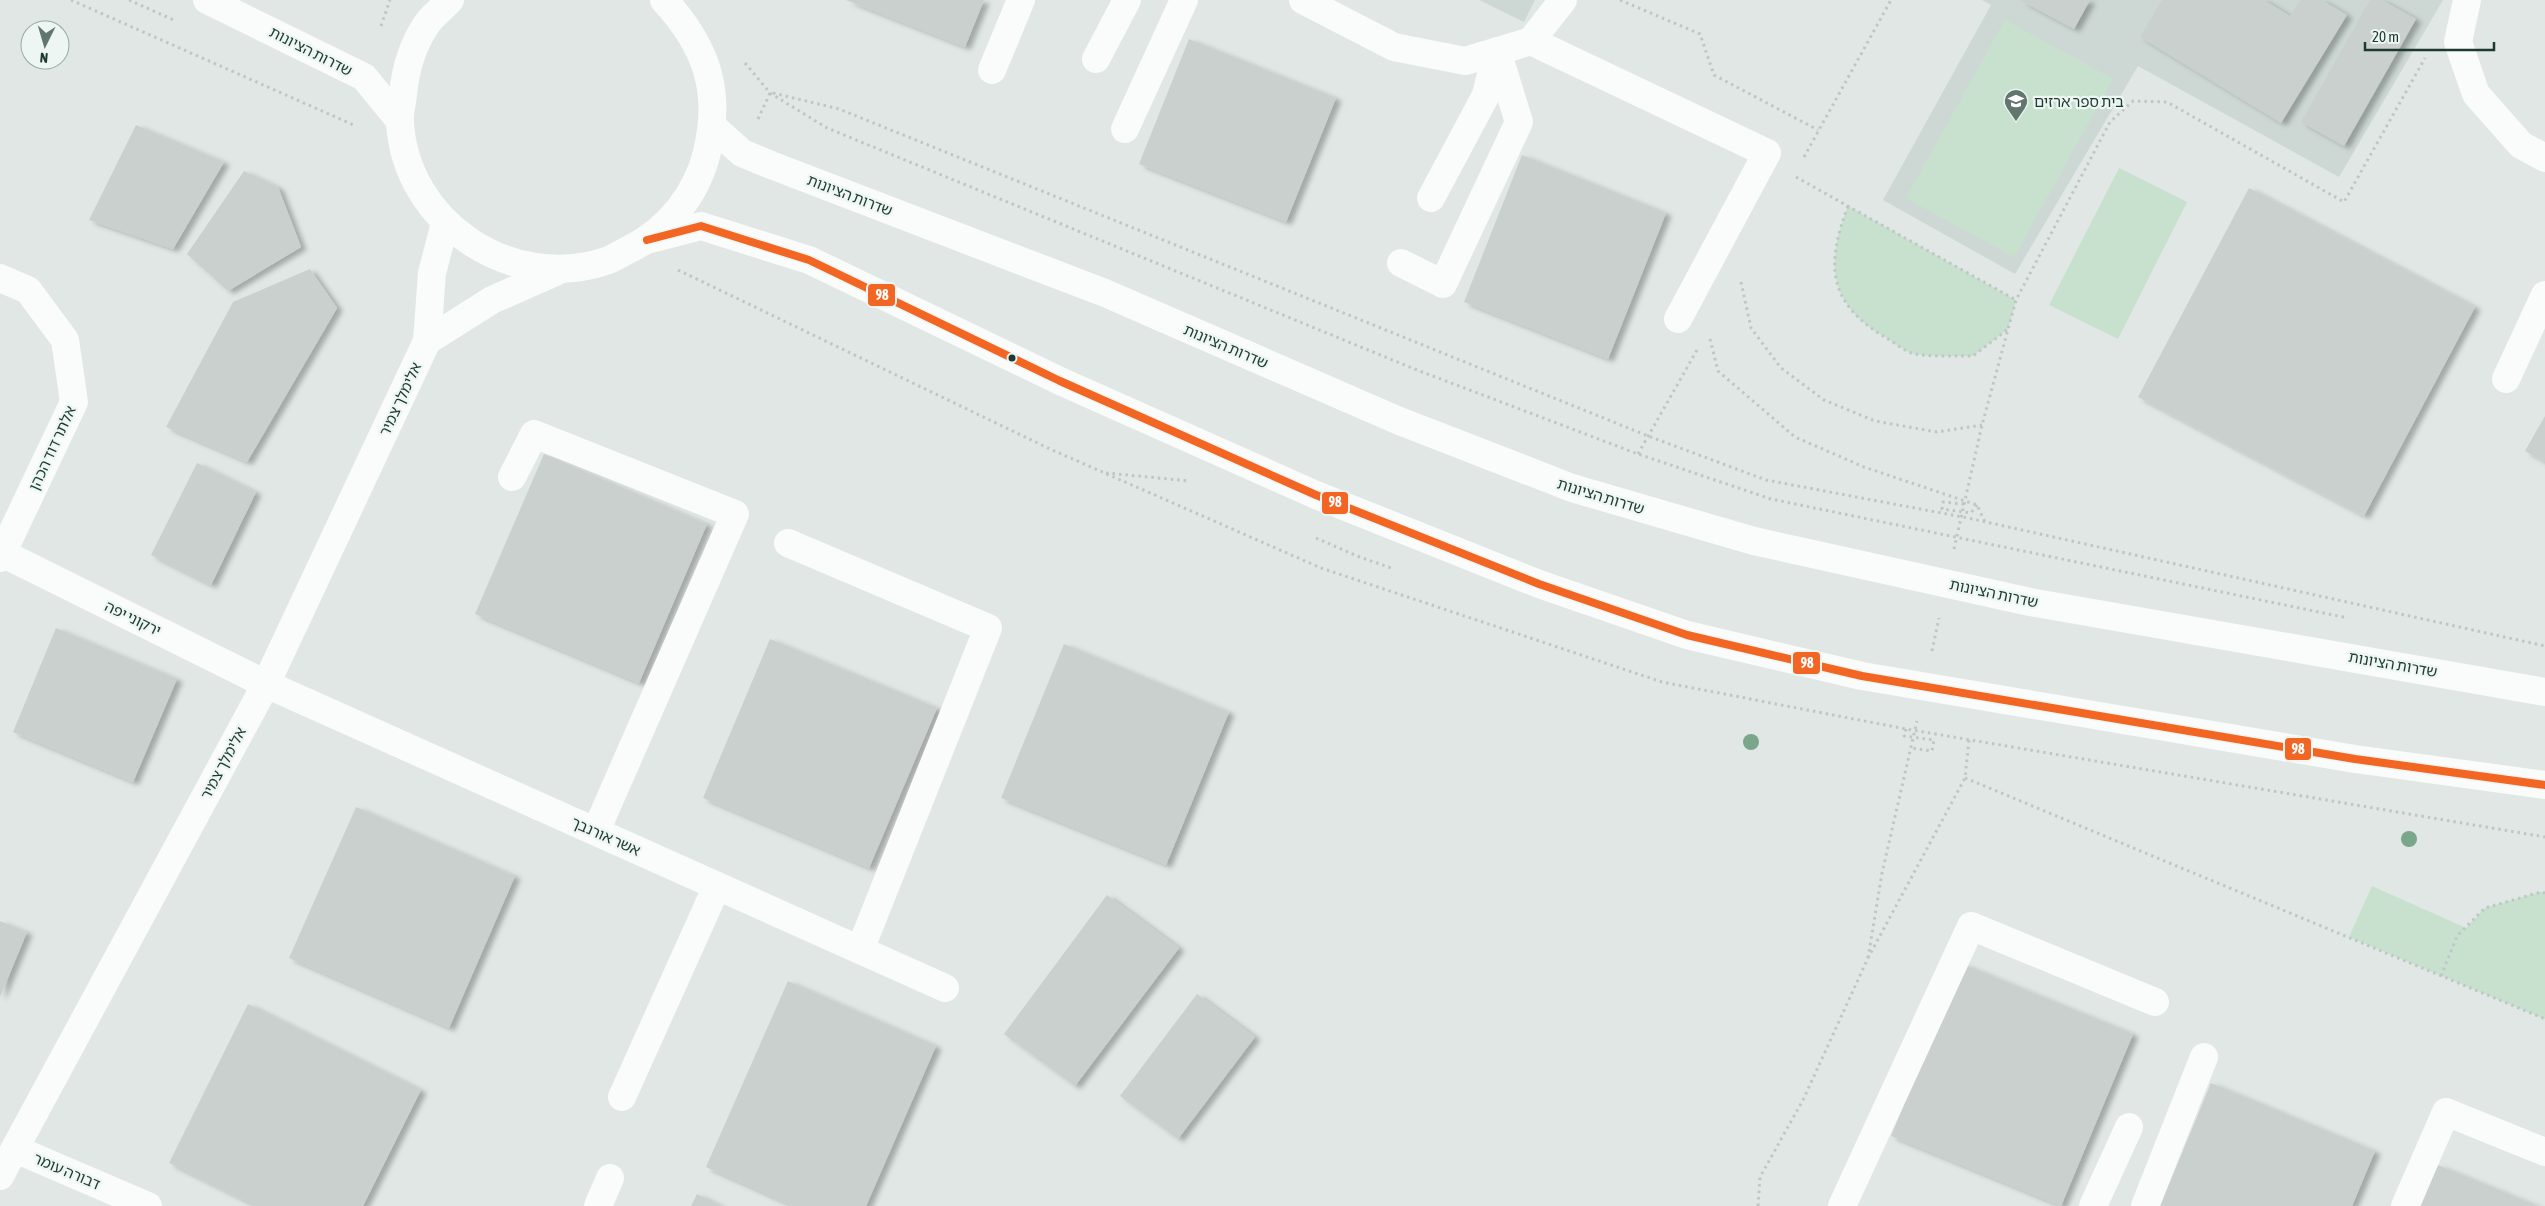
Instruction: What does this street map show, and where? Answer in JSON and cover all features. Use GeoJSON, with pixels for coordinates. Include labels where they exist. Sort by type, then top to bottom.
{"type":"FeatureCollection","features":[{"type":"Feature","properties":{"kind":"street","name":"שדרות הציונות"},"geometry":{"type":"LineString","coordinates":[[207,0],[364,77],[400,121]]}},
{"type":"Feature","properties":{"kind":"street"},"geometry":{"type":"LineString","coordinates":[[450,0],[426,24],[405,71],[400,121],[406,158],[421,193],[445,223],[478,249],[518,264],[561,269]]}},
{"type":"Feature","properties":{"kind":"street"},"geometry":{"type":"LineString","coordinates":[[647,240],[680,210],[702,171],[713,127],[712,91],[703,56],[685,24],[664,0]]}},
{"type":"Feature","properties":{"kind":"street"},"geometry":{"type":"LineString","coordinates":[[992,70],[1021,0]]}},
{"type":"Feature","properties":{"kind":"street"},"geometry":{"type":"LineString","coordinates":[[1096,59],[1127,0]]}},
{"type":"Feature","properties":{"kind":"street"},"geometry":{"type":"LineString","coordinates":[[1125,129],[1184,0]]}},
{"type":"Feature","properties":{"kind":"street"},"geometry":{"type":"LineString","coordinates":[[1303,0],[1394,48],[1465,62],[1531,42],[1563,0]]}},
{"type":"Feature","properties":{"kind":"street"},"geometry":{"type":"LineString","coordinates":[[2467,0],[2458,42],[2476,94],[2522,145],[2545,158]]}},
{"type":"Feature","properties":{"kind":"street"},"geometry":{"type":"LineString","coordinates":[[1531,42],[1767,152],[1678,319]]}},
{"type":"Feature","properties":{"kind":"street"},"geometry":{"type":"LineString","coordinates":[[1431,198],[1486,95],[1497,51]]}},
{"type":"Feature","properties":{"kind":"street"},"geometry":{"type":"LineString","coordinates":[[1400,263],[1443,284],[1519,122],[1497,51]]}},
{"type":"Feature","properties":{"kind":"street","name":"שדרות הציונות"},"geometry":{"type":"LineString","coordinates":[[713,127],[742,152],[771,165],[1105,293],[1397,420],[1572,488],[1754,541],[2030,602],[2545,692]]}},
{"type":"Feature","properties":{"kind":"street","name":"אלימלך צמיר"},"geometry":{"type":"LineString","coordinates":[[0,1176],[266,684],[427,341],[432,273],[445,223]]}},
{"type":"Feature","properties":{"kind":"street"},"geometry":{"type":"LineString","coordinates":[[427,341],[492,300],[561,269],[606,261],[647,240],[701,226],[810,260],[1060,381],[1316,495],[1540,584],[1687,635],[1862,676],[2355,759],[2545,785]]}},
{"type":"Feature","properties":{"kind":"street","name":"אלתר דוד הכהן"},"geometry":{"type":"LineString","coordinates":[[0,278],[28,290],[65,340],[74,402],[1,555]]}},
{"type":"Feature","properties":{"kind":"street"},"geometry":{"type":"LineString","coordinates":[[2506,379],[2545,295]]}},
{"type":"Feature","properties":{"kind":"street"},"geometry":{"type":"LineString","coordinates":[[512,477],[534,434],[735,514],[596,831]]}},
{"type":"Feature","properties":{"kind":"street"},"geometry":{"type":"LineString","coordinates":[[788,543],[988,628],[860,950]]}},
{"type":"Feature","properties":{"kind":"street","name":"ירקוני יפה"},"geometry":{"type":"LineString","coordinates":[[1,555],[266,684]]}},
{"type":"Feature","properties":{"kind":"street","name":"אשר אורנבך"},"geometry":{"type":"LineString","coordinates":[[266,684],[945,988]]}},
{"type":"Feature","properties":{"kind":"street"},"geometry":{"type":"LineString","coordinates":[[622,1097],[717,886]]}},
{"type":"Feature","properties":{"kind":"street"},"geometry":{"type":"LineString","coordinates":[[1842,1206],[1971,926],[2155,1002]]}},
{"type":"Feature","properties":{"kind":"street"},"geometry":{"type":"LineString","coordinates":[[2145,1206],[2204,1058]]}},
{"type":"Feature","properties":{"kind":"street"},"geometry":{"type":"LineString","coordinates":[[2405,1206],[2446,1112],[2545,1152]]}},
{"type":"Feature","properties":{"kind":"street"},"geometry":{"type":"LineString","coordinates":[[2093,1206],[2129,1127]]}},
{"type":"Feature","properties":{"kind":"street","name":"דבורה עומר"},"geometry":{"type":"LineString","coordinates":[[15,1149],[148,1206]]}},
{"type":"Feature","properties":{"kind":"street"},"geometry":{"type":"LineString","coordinates":[[598,1206],[610,1178]]}},
{"type":"Feature","properties":{"kind":"path"},"geometry":{"type":"LineString","coordinates":[[71,0],[360,128]]}},
{"type":"Feature","properties":{"kind":"path"},"geometry":{"type":"LineString","coordinates":[[1620,0],[1700,34],[1714,75],[1818,130]]}},
{"type":"Feature","properties":{"kind":"path"},"geometry":{"type":"LineString","coordinates":[[1739,275],[1751,328],[1781,368],[1824,400],[1875,421],[1937,432],[1982,425],[2016,300],[2110,122],[2133,101],[2168,102],[2344,202],[2429,50]]}},
{"type":"Feature","properties":{"kind":"path"},"geometry":{"type":"LineString","coordinates":[[2356,620],[1771,499],[1638,454],[1418,370],[826,128],[770,93],[839,109],[1648,436],[1766,480],[1985,522],[2545,646]]}},
{"type":"Feature","properties":{"kind":"path"},"geometry":{"type":"LineString","coordinates":[[1794,176],[2016,300]]}},
{"type":"Feature","properties":{"kind":"path"},"geometry":{"type":"LineString","coordinates":[[1848,206],[1837,235],[1834,265],[1842,300],[1865,326],[1912,353],[1973,356],[2008,329]]}},
{"type":"Feature","properties":{"kind":"path"},"geometry":{"type":"LineString","coordinates":[[671,267],[1103,473]]}},
{"type":"Feature","properties":{"kind":"path"},"geometry":{"type":"LineString","coordinates":[[1708,331],[1718,371],[1795,437],[1864,467],[1977,504],[1985,522]]}},
{"type":"Feature","properties":{"kind":"path"},"geometry":{"type":"LineString","coordinates":[[1638,454],[1699,347]]}},
{"type":"Feature","properties":{"kind":"path"},"geometry":{"type":"LineString","coordinates":[[1964,504],[1944,502],[1942,509],[1971,513],[1977,504]]}},
{"type":"Feature","properties":{"kind":"path"},"geometry":{"type":"LineString","coordinates":[[1906,729],[1904,736],[1934,740],[1932,751],[1911,748]]}},
{"type":"Feature","properties":{"kind":"path"},"geometry":{"type":"LineString","coordinates":[[1758,1206],[1760,1177],[1802,1100],[1868,958],[1965,778],[1969,740]]}},
{"type":"Feature","properties":{"kind":"path"},"geometry":{"type":"LineString","coordinates":[[1965,778],[2545,1019]]}},
{"type":"Feature","properties":{"kind":"path"},"geometry":{"type":"LineString","coordinates":[[2441,976],[2456,936],[2485,908],[2540,892],[2545,893]]}},
{"type":"Feature","properties":{"kind":"shaded area"},"geometry":{"type":"Polygon","coordinates":[[[1479,0],[1535,0],[1524,22],[1479,0]]]}},
{"type":"Feature","properties":{"kind":"shaded area","name":"בית ספר ארזים"},"geometry":{"type":"Polygon","coordinates":[[[1982,0],[2443,0],[2339,177],[2138,66],[2015,274],[1883,200],[1991,5],[1982,0]]]}},
{"type":"Feature","properties":{"kind":"green space"},"geometry":{"type":"Polygon","coordinates":[[[2005,20],[2113,79],[2014,257],[1906,198],[2005,20]]]}},
{"type":"Feature","properties":{"kind":"green space"},"geometry":{"type":"Polygon","coordinates":[[[2119,168],[2187,202],[2118,339],[2049,305],[2119,168]]]}},
{"type":"Feature","properties":{"kind":"green space"},"geometry":{"type":"Polygon","coordinates":[[[1848,206],[2016,300],[2008,329],[1973,356],[1932,356],[1911,353],[1866,324],[1852,310],[1842,296],[1836,280],[1836,246],[1848,206]]]}},
{"type":"Feature","properties":{"kind":"green space"},"geometry":{"type":"Polygon","coordinates":[[[2372,886],[2466,928],[2485,908],[2541,892],[2545,893],[2545,1019],[2349,937],[2372,886]]]}},
{"type":"Feature","properties":{"kind":"building"},"geometry":{"type":"Polygon","coordinates":[[[846,0],[984,0],[965,47],[846,0]]]}},
{"type":"Feature","properties":{"kind":"building"},"geometry":{"type":"Polygon","coordinates":[[[2020,0],[2090,0],[2074,29],[2020,0]]]}},
{"type":"Feature","properties":{"kind":"building"},"geometry":{"type":"Polygon","coordinates":[[[2162,0],[2264,0],[2290,16],[2300,0],[2322,0],[2347,15],[2281,123],[2140,37],[2162,0]]]}},
{"type":"Feature","properties":{"kind":"building"},"geometry":{"type":"Polygon","coordinates":[[[2370,0],[2382,0],[2416,19],[2344,146],[2301,122],[2370,0]]]}},
{"type":"Feature","properties":{"kind":"building"},"geometry":{"type":"Polygon","coordinates":[[[1189,39],[1336,98],[1286,222],[1139,164],[1189,39]]]}},
{"type":"Feature","properties":{"kind":"building"},"geometry":{"type":"Polygon","coordinates":[[[136,125],[224,162],[173,249],[89,220],[136,125]]]}},
{"type":"Feature","properties":{"kind":"building"},"geometry":{"type":"Polygon","coordinates":[[[1522,155],[1666,213],[1608,359],[1464,302],[1522,155]]]}},
{"type":"Feature","properties":{"kind":"building"},"geometry":{"type":"Polygon","coordinates":[[[244,171],[278,187],[301,247],[228,291],[187,254],[244,171]]]}},
{"type":"Feature","properties":{"kind":"building"},"geometry":{"type":"Polygon","coordinates":[[[2249,188],[2475,307],[2364,516],[2138,397],[2249,188]]]}},
{"type":"Feature","properties":{"kind":"building"},"geometry":{"type":"Polygon","coordinates":[[[310,269],[337,308],[247,462],[166,427],[233,302],[310,269]]]}},
{"type":"Feature","properties":{"kind":"building"},"geometry":{"type":"Polygon","coordinates":[[[2545,416],[2545,462],[2525,451],[2545,416]]]}},
{"type":"Feature","properties":{"kind":"building"},"geometry":{"type":"Polygon","coordinates":[[[544,454],[707,524],[639,683],[475,614],[544,454]]]}},
{"type":"Feature","properties":{"kind":"building"},"geometry":{"type":"Polygon","coordinates":[[[197,463],[256,492],[211,585],[151,555],[197,463]]]}},
{"type":"Feature","properties":{"kind":"building"},"geometry":{"type":"Polygon","coordinates":[[[56,628],[177,679],[133,782],[13,732],[56,628]]]}},
{"type":"Feature","properties":{"kind":"building"},"geometry":{"type":"Polygon","coordinates":[[[770,639],[937,708],[869,868],[703,798],[770,639]]]}},
{"type":"Feature","properties":{"kind":"building"},"geometry":{"type":"Polygon","coordinates":[[[1064,644],[1229,712],[1166,865],[1001,798],[1064,644]]]}},
{"type":"Feature","properties":{"kind":"building"},"geometry":{"type":"Polygon","coordinates":[[[356,807],[515,876],[449,1028],[289,958],[356,807]]]}},
{"type":"Feature","properties":{"kind":"building"},"geometry":{"type":"Polygon","coordinates":[[[1107,895],[1179,948],[1075,1086],[1004,1034],[1107,895]]]}},
{"type":"Feature","properties":{"kind":"building"},"geometry":{"type":"Polygon","coordinates":[[[0,921],[27,932],[0,997],[0,921]]]}},
{"type":"Feature","properties":{"kind":"building"},"geometry":{"type":"Polygon","coordinates":[[[1963,964],[2133,1034],[2061,1206],[1891,1136],[1963,964]]]}},
{"type":"Feature","properties":{"kind":"building"},"geometry":{"type":"Polygon","coordinates":[[[788,981],[936,1046],[866,1206],[793,1206],[706,1167],[788,981]]]}},
{"type":"Feature","properties":{"kind":"building"},"geometry":{"type":"Polygon","coordinates":[[[1197,994],[1255,1037],[1178,1139],[1120,1096],[1197,994]]]}},
{"type":"Feature","properties":{"kind":"building"},"geometry":{"type":"Polygon","coordinates":[[[248,1004],[421,1090],[363,1206],[256,1206],[169,1163],[248,1004]]]}},
{"type":"Feature","properties":{"kind":"building"},"geometry":{"type":"Polygon","coordinates":[[[2211,1083],[2375,1151],[2352,1206],[2160,1206],[2211,1083]]]}},
{"type":"Feature","properties":{"kind":"building"},"geometry":{"type":"Polygon","coordinates":[[[2438,1165],[2538,1206],[2421,1206],[2438,1165]]]}},
{"type":"Feature","properties":{"kind":"building"},"geometry":{"type":"Polygon","coordinates":[[[697,1194],[721,1206],[691,1206],[697,1194]]]}},
{"type":"Feature","properties":{"kind":"transit line","name":"98"},"geometry":{"type":"LineString","coordinates":[[647,240],[701,226],[809,260],[1060,381],[1316,495],[1539,584],[1687,635],[1862,676],[2355,759],[2545,785]]}},
{"type":"Feature","properties":{"kind":"place","name":"בית ספר ארזים"},"geometry":{"type":"Point","coordinates":[2016,122]}}]}
